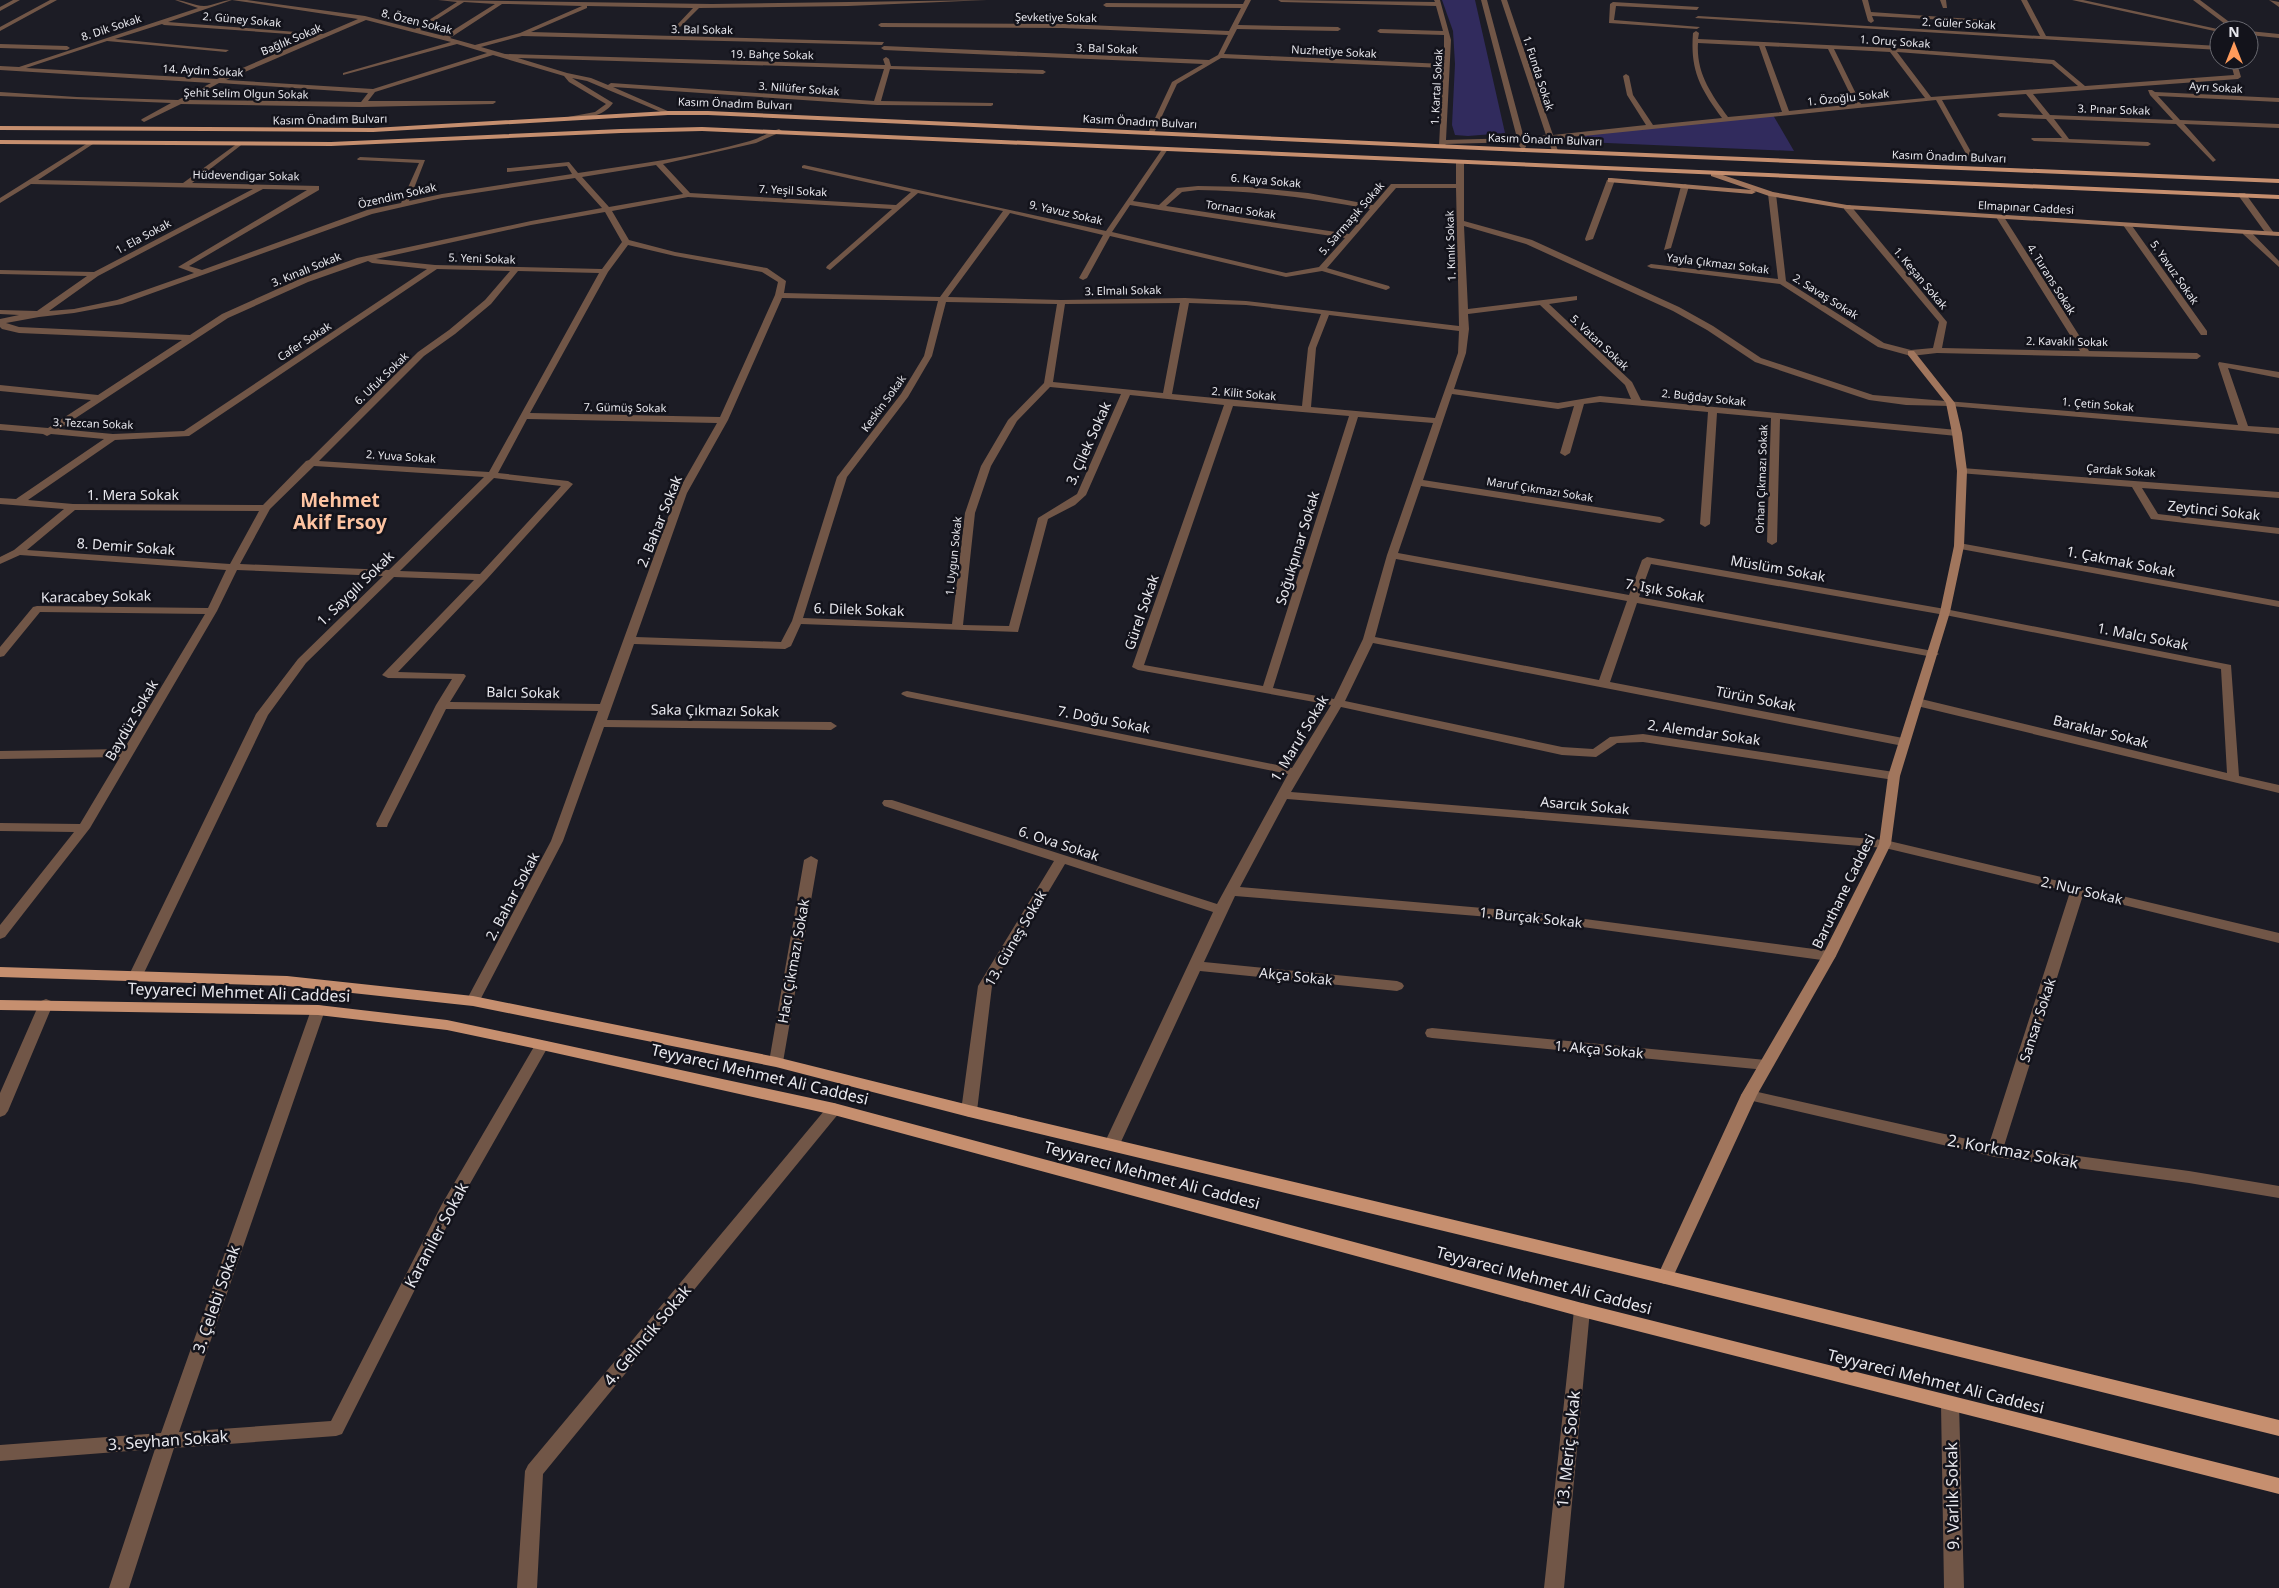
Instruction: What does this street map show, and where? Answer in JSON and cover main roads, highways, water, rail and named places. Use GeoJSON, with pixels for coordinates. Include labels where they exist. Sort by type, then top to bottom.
{"type":"FeatureCollection","features":[{"type":"Feature","properties":{"kind":"main road","name":"Kasım Önadım Bulvarı"},"geometry":{"type":"LineString","coordinates":[[0,128],[278,131],[373,130],[668,113],[768,115],[1151,133],[1442,144],[1523,150],[2279,181]]}},
{"type":"Feature","properties":{"kind":"main road","name":"Kasım Önadım Bulvarı"},"geometry":{"type":"LineString","coordinates":[[0,142],[238,145],[377,143],[646,129],[779,131],[1460,163],[2279,197]]}},
{"type":"Feature","properties":{"kind":"main road","name":"Teyyareci Mehmet Ali Caddesi"},"geometry":{"type":"LineString","coordinates":[[0,972],[136,974],[287,981],[473,1001],[776,1062],[2279,1428]]}},
{"type":"Feature","properties":{"kind":"main road","name":"Teyyareci Mehmet Ali Caddesi"},"geometry":{"type":"LineString","coordinates":[[0,1005],[46,1004],[318,1010],[447,1026],[542,1045],[834,1109],[1582,1310],[2279,1486]]}},
{"type":"Feature","properties":{"kind":"district","name":"Mehmet Akif Ersoy"},"geometry":{"type":"Point","coordinates":[340,511]}}]}
